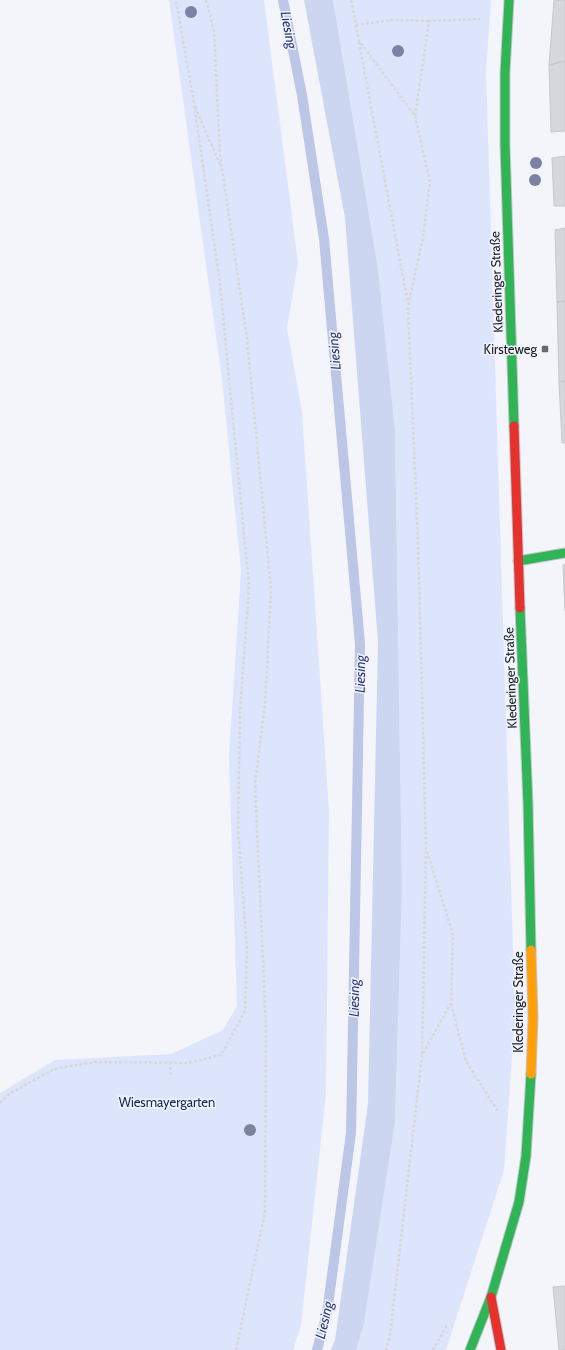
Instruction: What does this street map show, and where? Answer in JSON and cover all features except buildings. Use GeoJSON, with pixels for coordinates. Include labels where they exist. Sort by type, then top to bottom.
{"type":"FeatureCollection","features":[{"type":"Feature","properties":{"kind":"main road","name":"Klederinger Straße"},"geometry":{"type":"LineString","coordinates":[[501,1350],[491,1297],[519,1202],[526,1156],[533,1017],[529,836],[518,561],[505,145],[509,0]]}},
{"type":"Feature","properties":{"kind":"main road"},"geometry":{"type":"LineString","coordinates":[[518,561],[565,553]]}},
{"type":"Feature","properties":{"kind":"main road"},"geometry":{"type":"LineString","coordinates":[[470,1350],[491,1297]]}},
{"type":"Feature","properties":{"kind":"path"},"geometry":{"type":"LineString","coordinates":[[0,1103],[9,1094],[54,1069],[96,1062],[188,1063],[221,1055],[244,1011],[247,950],[238,830],[240,712],[249,586],[220,284],[194,103],[176,0]]}},
{"type":"Feature","properties":{"kind":"path"},"geometry":{"type":"LineString","coordinates":[[206,0],[214,31],[220,154],[247,339],[271,589],[265,704],[255,784],[266,1027],[265,1212],[236,1350]]}},
{"type":"Feature","properties":{"kind":"path"},"geometry":{"type":"LineString","coordinates":[[351,0],[408,307],[418,542],[426,848],[422,1055],[390,1334],[386,1350]]}},
{"type":"Feature","properties":{"kind":"path"},"geometry":{"type":"LineString","coordinates":[[356,25],[392,20],[430,21],[475,19],[508,21]]}},
{"type":"Feature","properties":{"kind":"path"},"geometry":{"type":"LineString","coordinates":[[408,307],[423,237],[430,182],[415,116],[430,21]]}},
{"type":"Feature","properties":{"kind":"path"},"geometry":{"type":"LineString","coordinates":[[359,41],[415,116]]}},
{"type":"Feature","properties":{"kind":"path"},"geometry":{"type":"LineString","coordinates":[[194,103],[222,170]]}},
{"type":"Feature","properties":{"kind":"path"},"geometry":{"type":"LineString","coordinates":[[426,848],[453,935],[451,1003],[466,1061],[502,1117]]}},
{"type":"Feature","properties":{"kind":"path"},"geometry":{"type":"LineString","coordinates":[[422,1055],[451,1003]]}},
{"type":"Feature","properties":{"kind":"path"},"geometry":{"type":"LineString","coordinates":[[170,1062],[171,1076]]}},
{"type":"Feature","properties":{"kind":"green space","name":"Wiesmayergarten"},"geometry":{"type":"Polygon","coordinates":[[[169,0],[264,0],[298,263],[287,328],[302,412],[329,811],[326,1093],[301,1326],[293,1350],[0,1350],[0,1093],[55,1060],[171,1054],[223,1030],[237,1006],[229,757],[241,571],[222,379],[169,0]]]}},
{"type":"Feature","properties":{"kind":"green space"},"geometry":{"type":"Polygon","coordinates":[[[333,0],[491,0],[486,71],[515,1015],[504,1170],[446,1350],[356,1350],[364,1324],[395,1122],[402,888],[395,429],[378,269],[333,0]]]}},
{"type":"Feature","properties":{"kind":"shaded area"},"geometry":{"type":"Polygon","coordinates":[[[304,0],[333,0],[378,269],[395,429],[402,888],[395,1122],[364,1324],[356,1350],[331,1350],[335,1340],[368,1104],[378,642],[345,218],[304,0]]]}},
{"type":"Feature","properties":{"kind":"waterway","name":"Liesing"},"geometry":{"type":"LineString","coordinates":[[283,0],[302,95],[324,239],[360,644],[351,1133],[327,1313],[317,1350]]}},
{"type":"Feature","properties":{"kind":"traffic: fast"},"geometry":{"type":"LineString","coordinates":[[509,0],[505,73],[505,145],[514,426]]}},
{"type":"Feature","properties":{"kind":"traffic: fast"},"geometry":{"type":"LineString","coordinates":[[518,561],[565,553]]}},
{"type":"Feature","properties":{"kind":"traffic: fast"},"geometry":{"type":"LineString","coordinates":[[520,608],[528,804],[531,950]]}},
{"type":"Feature","properties":{"kind":"traffic: fast"},"geometry":{"type":"LineString","coordinates":[[470,1350],[491,1297],[519,1202],[526,1156],[531,1074]]}},
{"type":"Feature","properties":{"kind":"traffic: slow"},"geometry":{"type":"LineString","coordinates":[[531,950],[533,1017],[531,1074]]}},
{"type":"Feature","properties":{"kind":"traffic: jam"},"geometry":{"type":"LineString","coordinates":[[514,426],[520,608]]}},
{"type":"Feature","properties":{"kind":"traffic: jam"},"geometry":{"type":"LineString","coordinates":[[491,1297],[501,1350]]}},
{"type":"Feature","properties":{"kind":"place","name":"Kirsteweg"},"geometry":{"type":"Point","coordinates":[545,349]}}]}
